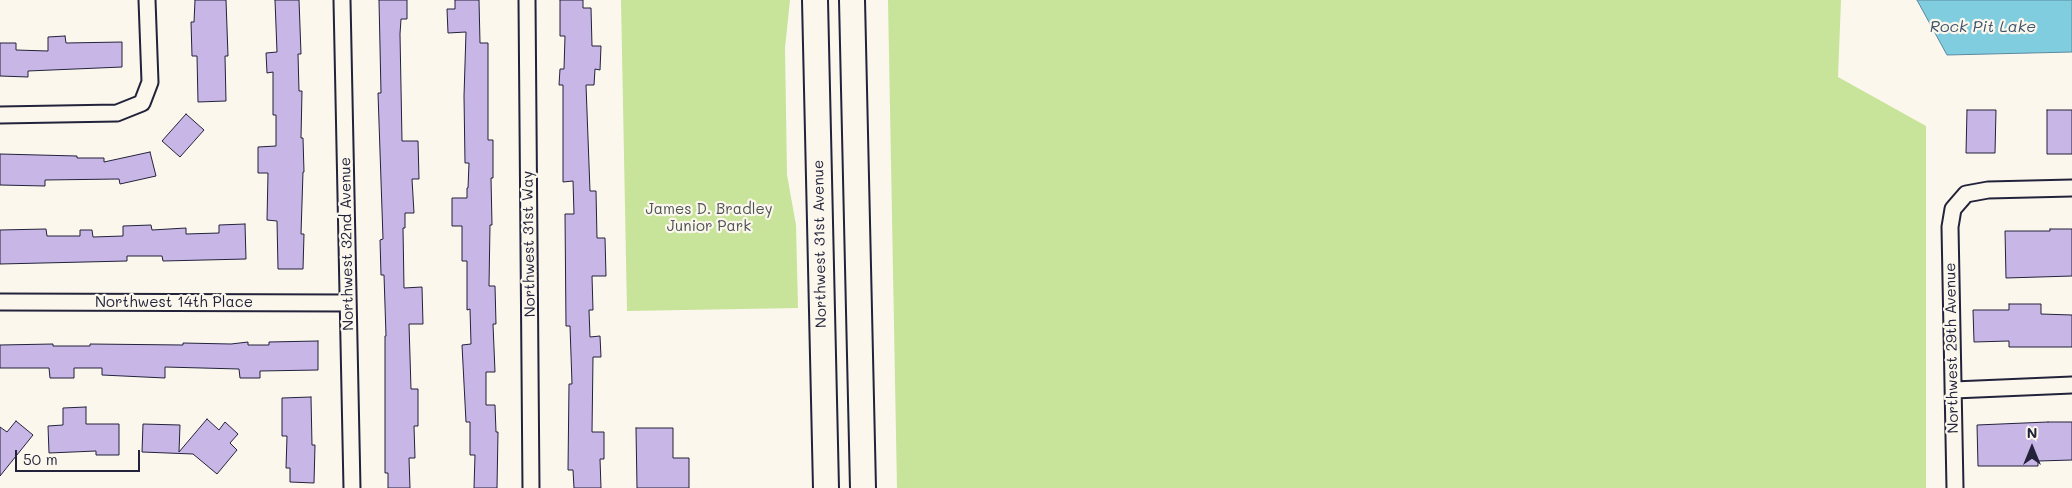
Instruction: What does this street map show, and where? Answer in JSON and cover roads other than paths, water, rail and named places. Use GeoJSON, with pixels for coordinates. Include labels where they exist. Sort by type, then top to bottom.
{"type":"FeatureCollection","features":[{"type":"Feature","properties":{"kind":"main road","name":"Northwest 31st Avenue"},"geometry":{"type":"LineString","coordinates":[[815,0],[826,488]]}},
{"type":"Feature","properties":{"kind":"main road"},"geometry":{"type":"LineString","coordinates":[[852,0],[863,488]]}},
{"type":"Feature","properties":{"kind":"street"},"geometry":{"type":"LineString","coordinates":[[0,115],[116,113],[142,103],[150,82],[147,0]]}},
{"type":"Feature","properties":{"kind":"street","name":"Northwest 32nd Avenue"},"geometry":{"type":"LineString","coordinates":[[342,0],[352,488]]}},
{"type":"Feature","properties":{"kind":"street","name":"Northwest 31st Way"},"geometry":{"type":"LineString","coordinates":[[527,0],[531,488]]}},
{"type":"Feature","properties":{"kind":"street","name":"Northwest 29th Avenue"},"geometry":{"type":"LineString","coordinates":[[1955,488],[1950,227],[1952,209],[1966,194],[1988,190],[2072,188]]}},
{"type":"Feature","properties":{"kind":"street","name":"Northwest 14th Place"},"geometry":{"type":"LineString","coordinates":[[0,302],[348,303]]}},
{"type":"Feature","properties":{"kind":"street"},"geometry":{"type":"LineString","coordinates":[[1954,390],[2072,385]]}},
{"type":"Feature","properties":{"kind":"water","name":"Rock Pit Lake"},"geometry":{"type":"Polygon","coordinates":[[[1917,0],[2072,0],[2072,52],[1947,55],[1917,0]]]}},
{"type":"Feature","properties":{"kind":"park label","name":"James D. Bradley Junior Park"},"geometry":{"type":"Point","coordinates":[709,218]}}]}
